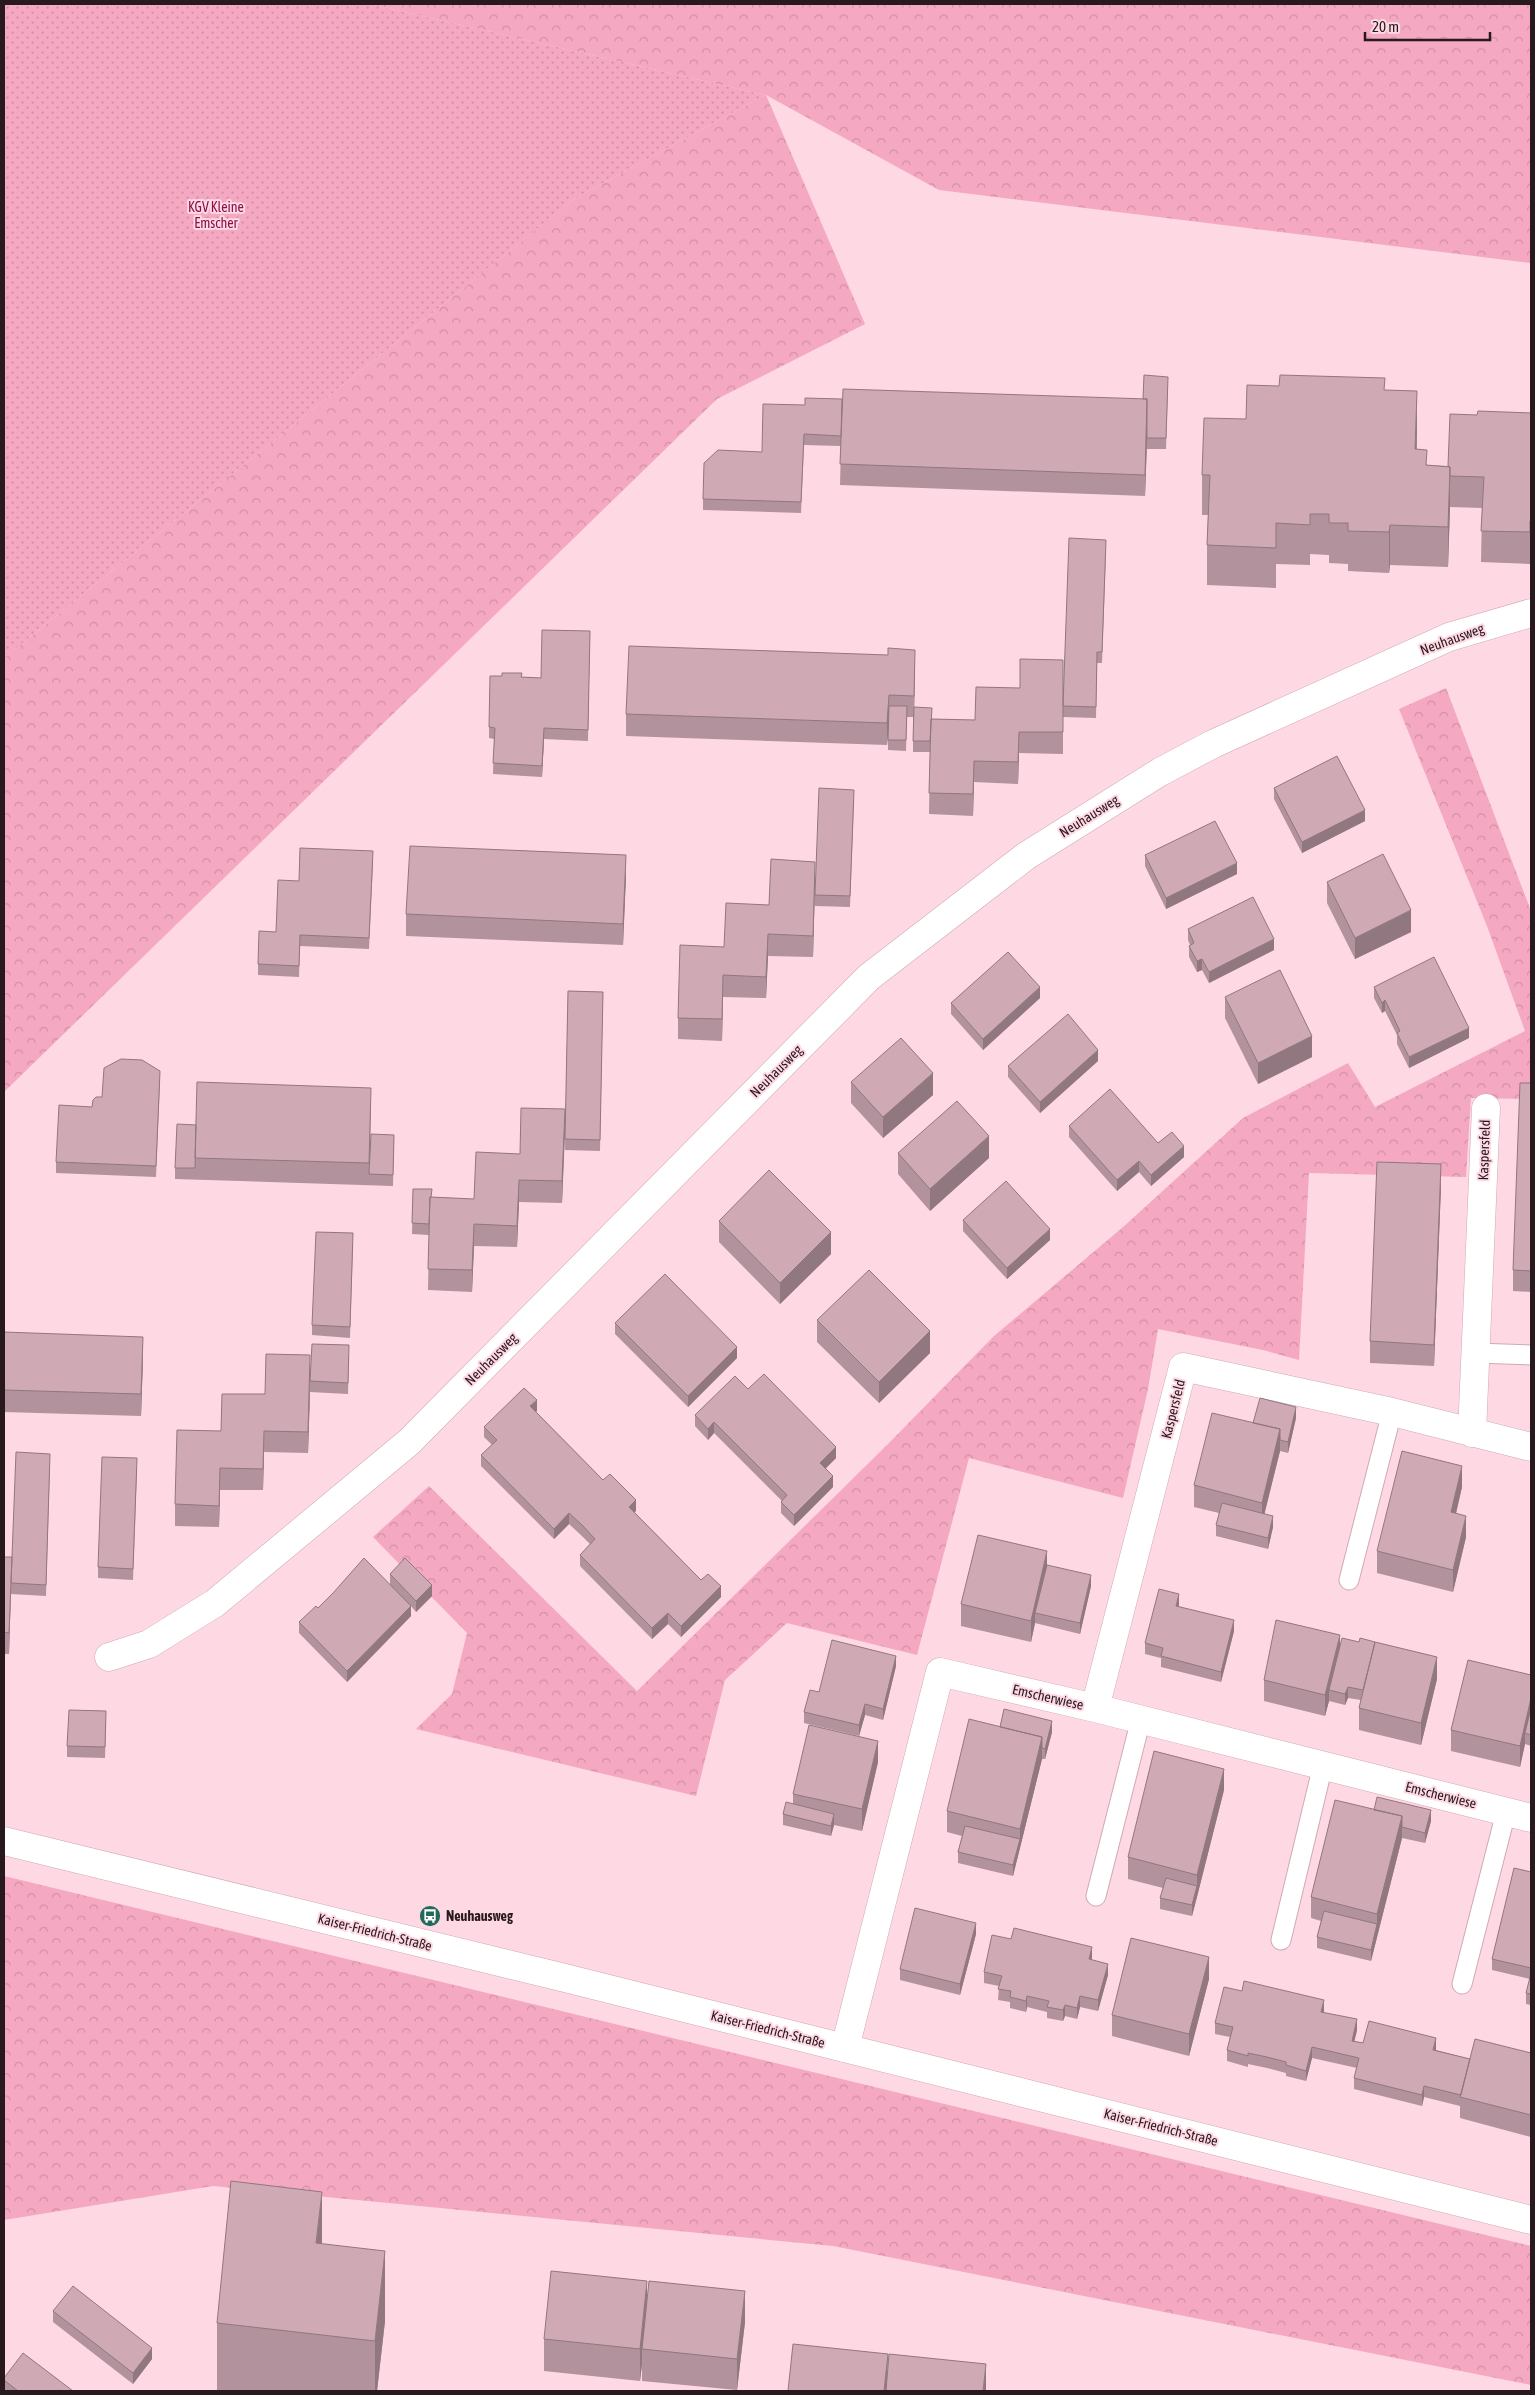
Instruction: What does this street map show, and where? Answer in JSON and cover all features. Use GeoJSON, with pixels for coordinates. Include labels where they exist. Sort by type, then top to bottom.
{"type":"FeatureCollection","features":[{"type":"Feature","properties":{"kind":"street","name":"Neuhausweg"},"geometry":{"type":"LineString","coordinates":[[109,1657],[149,1644],[215,1603],[409,1442],[869,977],[1026,856],[1160,772],[1213,744],[1449,637],[1531,613]]}},
{"type":"Feature","properties":{"kind":"street","name":"Kaspersfeld"},"geometry":{"type":"LineString","coordinates":[[1472,1433],[1486,1108]]}},
{"type":"Feature","properties":{"kind":"street","name":"Kaspersfeld"},"geometry":{"type":"LineString","coordinates":[[1096,1708],[1183,1367],[1392,1412],[1531,1447]]}},
{"type":"Feature","properties":{"kind":"street","name":"Emscherwiese"},"geometry":{"type":"LineString","coordinates":[[845,2048],[940,1672],[1096,1708],[1519,1815]]}},
{"type":"Feature","properties":{"kind":"street","name":"Kaiser-Friedrich-Straße"},"geometry":{"type":"LineString","coordinates":[[4,1841],[845,2048],[1531,2220]]}},
{"type":"Feature","properties":{"kind":"lane"},"geometry":{"type":"LineString","coordinates":[[1475,1353],[1531,1355]]}},
{"type":"Feature","properties":{"kind":"lane"},"geometry":{"type":"LineString","coordinates":[[1349,1580],[1392,1412]]}},
{"type":"Feature","properties":{"kind":"lane"},"geometry":{"type":"LineString","coordinates":[[1096,1896],[1140,1719]]}},
{"type":"Feature","properties":{"kind":"lane"},"geometry":{"type":"LineString","coordinates":[[1281,1940],[1323,1765]]}},
{"type":"Feature","properties":{"kind":"lane"},"geometry":{"type":"LineString","coordinates":[[1462,1984],[1519,1815]]}},
{"type":"Feature","properties":{"kind":"green space","name":"KGV Kleine Emscher"},"geometry":{"type":"Polygon","coordinates":[[[4,4],[370,4],[765,95],[574,199],[4,658],[4,4]]]}},
{"type":"Feature","properties":{"kind":"green space"},"geometry":{"type":"Polygon","coordinates":[[[370,4],[1531,4],[1531,263],[939,190],[766,95],[865,324],[717,399],[4,1092],[4,658],[574,199],[765,95],[370,4]]]}},
{"type":"Feature","properties":{"kind":"green space"},"geometry":{"type":"Polygon","coordinates":[[[1446,688],[1531,911],[1531,1099],[1471,1098],[1466,1177],[1309,1173],[1299,1360],[1263,1350],[1158,1329],[1148,1389],[1123,1498],[969,1458],[917,1655],[787,1623],[725,1680],[696,1796],[416,1729],[452,1694],[467,1633],[373,1537],[429,1486],[637,1691],[888,1444],[994,1336],[1122,1228],[1243,1118],[1348,1063],[1375,1107],[1525,1031],[1487,926],[1399,709],[1446,688]]]}},
{"type":"Feature","properties":{"kind":"green space"},"geometry":{"type":"Polygon","coordinates":[[[4,1876],[1531,2246],[1531,2385],[833,2246],[213,2186],[4,2220],[4,1876]]]}},
{"type":"Feature","properties":{"kind":"building"},"geometry":{"type":"Polygon","coordinates":[[[1144,375],[1168,377],[1166,438],[1147,438],[1147,399],[1143,399],[1144,375]]]}},
{"type":"Feature","properties":{"kind":"building"},"geometry":{"type":"Polygon","coordinates":[[[1280,375],[1385,378],[1384,390],[1417,391],[1415,449],[1427,450],[1426,465],[1450,467],[1448,527],[1390,525],[1389,532],[1348,531],[1348,523],[1329,523],[1329,514],[1310,514],[1310,525],[1276,523],[1276,548],[1207,545],[1210,475],[1202,475],[1204,418],[1246,419],[1247,385],[1279,386],[1280,375]]]}},
{"type":"Feature","properties":{"kind":"building"},"geometry":{"type":"Polygon","coordinates":[[[843,389],[1147,399],[1145,475],[840,464],[843,389]]]}},
{"type":"Feature","properties":{"kind":"building"},"geometry":{"type":"Polygon","coordinates":[[[805,398],[842,399],[841,436],[804,434],[801,502],[703,499],[704,463],[718,450],[762,452],[763,404],[805,405],[805,398]]]}},
{"type":"Feature","properties":{"kind":"building"},"geometry":{"type":"Polygon","coordinates":[[[1478,411],[1531,413],[1530,532],[1481,531],[1484,477],[1450,476],[1450,467],[1448,466],[1450,414],[1477,415],[1478,411]]]}},
{"type":"Feature","properties":{"kind":"building"},"geometry":{"type":"Polygon","coordinates":[[[1069,538],[1106,540],[1102,652],[1097,652],[1096,707],[1063,706],[1069,538]]]}},
{"type":"Feature","properties":{"kind":"building"},"geometry":{"type":"Polygon","coordinates":[[[542,630],[590,631],[588,730],[544,728],[542,766],[493,763],[495,728],[489,727],[490,676],[502,676],[502,673],[522,673],[521,677],[541,678],[542,630]]]}},
{"type":"Feature","properties":{"kind":"building"},"geometry":{"type":"Polygon","coordinates":[[[629,646],[888,655],[888,648],[915,650],[914,696],[889,695],[887,723],[626,714],[629,646]]]}},
{"type":"Feature","properties":{"kind":"building"},"geometry":{"type":"Polygon","coordinates":[[[1020,659],[1063,660],[1063,732],[1019,732],[1018,762],[974,761],[973,794],[929,793],[931,719],[975,720],[976,687],[1020,688],[1020,659]]]}},
{"type":"Feature","properties":{"kind":"building"},"geometry":{"type":"Polygon","coordinates":[[[889,706],[907,706],[906,740],[888,740],[889,706]]]}},
{"type":"Feature","properties":{"kind":"building"},"geometry":{"type":"Polygon","coordinates":[[[914,707],[932,708],[930,741],[913,741],[914,707]]]}},
{"type":"Feature","properties":{"kind":"building"},"geometry":{"type":"Polygon","coordinates":[[[1337,756],[1365,810],[1302,842],[1274,788],[1337,756]]]}},
{"type":"Feature","properties":{"kind":"building"},"geometry":{"type":"Polygon","coordinates":[[[819,788],[854,790],[850,896],[815,895],[819,788]]]}},
{"type":"Feature","properties":{"kind":"building"},"geometry":{"type":"Polygon","coordinates":[[[1215,821],[1237,863],[1166,898],[1145,855],[1215,821]]]}},
{"type":"Feature","properties":{"kind":"building"},"geometry":{"type":"Polygon","coordinates":[[[410,846],[626,855],[623,924],[406,914],[410,846]]]}},
{"type":"Feature","properties":{"kind":"building"},"geometry":{"type":"Polygon","coordinates":[[[300,848],[373,851],[369,938],[300,935],[299,966],[258,964],[259,931],[276,932],[278,880],[299,881],[300,848]]]}},
{"type":"Feature","properties":{"kind":"building"},"geometry":{"type":"Polygon","coordinates":[[[1383,854],[1411,910],[1355,938],[1327,882],[1383,854]]]}},
{"type":"Feature","properties":{"kind":"building"},"geometry":{"type":"Polygon","coordinates":[[[771,859],[815,862],[813,936],[768,934],[766,977],[723,975],[722,1019],[678,1018],[680,945],[724,947],[726,903],[769,905],[771,859]]]}},
{"type":"Feature","properties":{"kind":"building"},"geometry":{"type":"Polygon","coordinates":[[[1253,897],[1274,939],[1209,972],[1202,959],[1197,961],[1189,946],[1194,943],[1188,929],[1253,897]]]}},
{"type":"Feature","properties":{"kind":"building"},"geometry":{"type":"Polygon","coordinates":[[[1008,952],[1040,987],[983,1039],[951,1003],[1008,952]]]}},
{"type":"Feature","properties":{"kind":"building"},"geometry":{"type":"Polygon","coordinates":[[[1434,957],[1469,1028],[1409,1057],[1397,1033],[1400,1031],[1385,1000],[1382,1003],[1374,987],[1434,957]]]}},
{"type":"Feature","properties":{"kind":"building"},"geometry":{"type":"Polygon","coordinates":[[[1280,970],[1312,1036],[1258,1063],[1225,997],[1280,970]]]}},
{"type":"Feature","properties":{"kind":"building"},"geometry":{"type":"Polygon","coordinates":[[[568,991],[603,992],[600,1140],[565,1139],[568,991]]]}},
{"type":"Feature","properties":{"kind":"building"},"geometry":{"type":"Polygon","coordinates":[[[1068,1014],[1098,1050],[1040,1102],[1008,1066],[1068,1014]]]}},
{"type":"Feature","properties":{"kind":"building"},"geometry":{"type":"Polygon","coordinates":[[[901,1038],[933,1073],[883,1117],[851,1082],[901,1038]]]}},
{"type":"Feature","properties":{"kind":"building"},"geometry":{"type":"Polygon","coordinates":[[[121,1059],[142,1060],[160,1071],[156,1166],[56,1162],[59,1105],[92,1107],[93,1100],[96,1097],[102,1097],[104,1068],[121,1059]]]}},
{"type":"Feature","properties":{"kind":"building"},"geometry":{"type":"Polygon","coordinates":[[[197,1082],[371,1088],[369,1163],[195,1158],[197,1082]]]}},
{"type":"Feature","properties":{"kind":"building"},"geometry":{"type":"Polygon","coordinates":[[[1520,1083],[1531,1083],[1531,1271],[1513,1270],[1520,1083]]]}},
{"type":"Feature","properties":{"kind":"building"},"geometry":{"type":"Polygon","coordinates":[[[1110,1089],[1158,1143],[1172,1132],[1184,1146],[1151,1175],[1139,1161],[1117,1180],[1069,1126],[1110,1089]]]}},
{"type":"Feature","properties":{"kind":"building"},"geometry":{"type":"Polygon","coordinates":[[[957,1101],[989,1136],[930,1189],[898,1153],[957,1101]]]}},
{"type":"Feature","properties":{"kind":"building"},"geometry":{"type":"Polygon","coordinates":[[[521,1108],[565,1109],[562,1181],[519,1180],[517,1226],[474,1224],[472,1270],[428,1269],[430,1197],[474,1199],[476,1152],[520,1154],[521,1108]]]}},
{"type":"Feature","properties":{"kind":"building"},"geometry":{"type":"Polygon","coordinates":[[[177,1124],[196,1125],[195,1168],[175,1168],[177,1124]]]}},
{"type":"Feature","properties":{"kind":"building"},"geometry":{"type":"Polygon","coordinates":[[[371,1134],[394,1135],[393,1175],[369,1174],[371,1134]]]}},
{"type":"Feature","properties":{"kind":"building"},"geometry":{"type":"Polygon","coordinates":[[[1377,1162],[1441,1164],[1434,1345],[1370,1341],[1377,1162]]]}},
{"type":"Feature","properties":{"kind":"building"},"geometry":{"type":"Polygon","coordinates":[[[769,1170],[831,1232],[780,1283],[719,1221],[769,1170]]]}},
{"type":"Feature","properties":{"kind":"building"},"geometry":{"type":"Polygon","coordinates":[[[1006,1181],[1050,1229],[1007,1268],[963,1220],[1006,1181]]]}},
{"type":"Feature","properties":{"kind":"building"},"geometry":{"type":"Polygon","coordinates":[[[413,1189],[432,1189],[429,1224],[412,1223],[413,1189]]]}},
{"type":"Feature","properties":{"kind":"building"},"geometry":{"type":"Polygon","coordinates":[[[316,1232],[353,1233],[350,1327],[312,1325],[316,1232]]]}},
{"type":"Feature","properties":{"kind":"building"},"geometry":{"type":"Polygon","coordinates":[[[869,1270],[930,1331],[879,1382],[817,1320],[869,1270]]]}},
{"type":"Feature","properties":{"kind":"building"},"geometry":{"type":"Polygon","coordinates":[[[665,1274],[737,1347],[688,1396],[615,1323],[665,1274]]]}},
{"type":"Feature","properties":{"kind":"building"},"geometry":{"type":"Polygon","coordinates":[[[4,1332],[143,1337],[141,1394],[4,1390],[4,1332]]]}},
{"type":"Feature","properties":{"kind":"building"},"geometry":{"type":"Polygon","coordinates":[[[312,1344],[349,1345],[348,1383],[310,1381],[312,1344]]]}},
{"type":"Feature","properties":{"kind":"building"},"geometry":{"type":"Polygon","coordinates":[[[266,1354],[310,1355],[308,1432],[264,1431],[263,1469],[220,1468],[219,1506],[175,1504],[177,1430],[221,1431],[222,1394],[265,1394],[266,1354]]]}},
{"type":"Feature","properties":{"kind":"building"},"geometry":{"type":"Polygon","coordinates":[[[764,1374],[836,1447],[820,1463],[833,1476],[794,1515],[781,1502],[787,1495],[714,1422],[708,1429],[695,1415],[735,1376],[748,1389],[764,1374]]]}},
{"type":"Feature","properties":{"kind":"building"},"geometry":{"type":"Polygon","coordinates":[[[524,1388],[537,1400],[530,1406],[603,1480],[610,1474],[636,1500],[629,1507],[701,1580],[708,1574],[721,1586],[681,1626],[668,1613],[652,1628],[580,1555],[595,1539],[583,1526],[569,1513],[554,1529],[481,1455],[497,1440],[484,1427],[524,1388]]]}},
{"type":"Feature","properties":{"kind":"building"},"geometry":{"type":"Polygon","coordinates":[[[1260,1398],[1296,1407],[1288,1442],[1280,1440],[1280,1429],[1253,1423],[1260,1398]]]}},
{"type":"Feature","properties":{"kind":"building"},"geometry":{"type":"Polygon","coordinates":[[[1212,1413],[1280,1429],[1262,1503],[1194,1485],[1212,1413]]]}},
{"type":"Feature","properties":{"kind":"building"},"geometry":{"type":"Polygon","coordinates":[[[1402,1451],[1462,1466],[1451,1512],[1466,1516],[1453,1570],[1377,1551],[1402,1451]]]}},
{"type":"Feature","properties":{"kind":"building"},"geometry":{"type":"Polygon","coordinates":[[[16,1452],[50,1454],[46,1585],[11,1583],[16,1452]]]}},
{"type":"Feature","properties":{"kind":"building"},"geometry":{"type":"Polygon","coordinates":[[[102,1457],[137,1458],[133,1569],[98,1567],[102,1457]]]}},
{"type":"Feature","properties":{"kind":"building"},"geometry":{"type":"Polygon","coordinates":[[[1222,1503],[1273,1516],[1268,1538],[1216,1525],[1222,1503]]]}},
{"type":"Feature","properties":{"kind":"building"},"geometry":{"type":"Polygon","coordinates":[[[978,1535],[1047,1551],[1031,1621],[961,1604],[978,1535]]]}},
{"type":"Feature","properties":{"kind":"building"},"geometry":{"type":"Polygon","coordinates":[[[4,1557],[12,1557],[9,1633],[4,1632],[4,1557]]]}},
{"type":"Feature","properties":{"kind":"building"},"geometry":{"type":"Polygon","coordinates":[[[364,1558],[411,1606],[347,1671],[299,1622],[316,1606],[318,1608],[364,1558]]]}},
{"type":"Feature","properties":{"kind":"building"},"geometry":{"type":"Polygon","coordinates":[[[405,1558],[432,1585],[416,1601],[390,1574],[405,1558]]]}},
{"type":"Feature","properties":{"kind":"building"},"geometry":{"type":"Polygon","coordinates":[[[1047,1565],[1091,1575],[1080,1623],[1035,1613],[1047,1565]]]}},
{"type":"Feature","properties":{"kind":"building"},"geometry":{"type":"Polygon","coordinates":[[[1159,1589],[1179,1594],[1176,1606],[1234,1620],[1221,1672],[1161,1656],[1163,1648],[1145,1643],[1159,1589]]]}},
{"type":"Feature","properties":{"kind":"building"},"geometry":{"type":"Polygon","coordinates":[[[1276,1620],[1340,1635],[1325,1695],[1264,1680],[1276,1620]]]}},
{"type":"Feature","properties":{"kind":"building"},"geometry":{"type":"Polygon","coordinates":[[[1342,1638],[1359,1642],[1360,1638],[1375,1642],[1363,1690],[1348,1687],[1345,1694],[1329,1690],[1342,1638]]]}},
{"type":"Feature","properties":{"kind":"building"},"geometry":{"type":"Polygon","coordinates":[[[832,1640],[896,1656],[883,1709],[865,1704],[859,1725],[804,1712],[810,1690],[819,1692],[832,1640]]]}},
{"type":"Feature","properties":{"kind":"building"},"geometry":{"type":"Polygon","coordinates":[[[1375,1642],[1437,1657],[1421,1723],[1359,1708],[1375,1642]]]}},
{"type":"Feature","properties":{"kind":"building"},"geometry":{"type":"Polygon","coordinates":[[[1468,1660],[1531,1675],[1531,1698],[1520,1746],[1451,1730],[1468,1660]]]}},
{"type":"Feature","properties":{"kind":"building"},"geometry":{"type":"Polygon","coordinates":[[[1531,1708],[1531,1735],[1525,1733],[1531,1708]]]}},
{"type":"Feature","properties":{"kind":"building"},"geometry":{"type":"Polygon","coordinates":[[[1004,1709],[1052,1721],[1045,1749],[1042,1748],[1042,1737],[1000,1727],[1004,1709]]]}},
{"type":"Feature","properties":{"kind":"building"},"geometry":{"type":"Polygon","coordinates":[[[69,1710],[106,1711],[105,1747],[67,1746],[69,1710]]]}},
{"type":"Feature","properties":{"kind":"building"},"geometry":{"type":"Polygon","coordinates":[[[969,1719],[1042,1737],[1020,1829],[947,1811],[969,1719]]]}},
{"type":"Feature","properties":{"kind":"building"},"geometry":{"type":"Polygon","coordinates":[[[809,1725],[878,1741],[862,1809],[793,1794],[809,1725]]]}},
{"type":"Feature","properties":{"kind":"building"},"geometry":{"type":"Polygon","coordinates":[[[1154,1751],[1224,1769],[1197,1875],[1128,1857],[1154,1751]]]}},
{"type":"Feature","properties":{"kind":"building"},"geometry":{"type":"Polygon","coordinates":[[[1377,1797],[1431,1810],[1425,1833],[1402,1827],[1402,1816],[1374,1810],[1377,1797]]]}},
{"type":"Feature","properties":{"kind":"building"},"geometry":{"type":"Polygon","coordinates":[[[1335,1800],[1402,1816],[1377,1914],[1311,1897],[1335,1800]]]}},
{"type":"Feature","properties":{"kind":"building"},"geometry":{"type":"Polygon","coordinates":[[[786,1802],[834,1814],[831,1826],[783,1814],[786,1802]]]}},
{"type":"Feature","properties":{"kind":"building"},"geometry":{"type":"Polygon","coordinates":[[[965,1826],[1020,1839],[1013,1865],[958,1852],[965,1826]]]}},
{"type":"Feature","properties":{"kind":"building"},"geometry":{"type":"Polygon","coordinates":[[[1514,1868],[1531,1872],[1531,1968],[1492,1959],[1514,1868]]]}},
{"type":"Feature","properties":{"kind":"building"},"geometry":{"type":"Polygon","coordinates":[[[1166,1878],[1197,1886],[1192,1905],[1160,1898],[1166,1878]]]}},
{"type":"Feature","properties":{"kind":"building"},"geometry":{"type":"Polygon","coordinates":[[[915,1908],[976,1923],[960,1984],[900,1969],[915,1908]]]}},
{"type":"Feature","properties":{"kind":"building"},"geometry":{"type":"Polygon","coordinates":[[[1324,1911],[1377,1924],[1371,1950],[1317,1937],[1324,1911]]]}},
{"type":"Feature","properties":{"kind":"building"},"geometry":{"type":"Polygon","coordinates":[[[1014,1928],[1092,1947],[1089,1959],[1108,1964],[1098,2000],[1080,1996],[1077,2008],[1065,2005],[1063,2010],[1047,2007],[1049,2001],[1027,1996],[1026,2001],[1010,1997],[1011,1991],[998,1989],[1002,1976],[984,1972],[992,1935],[1011,1939],[1014,1928]]]}},
{"type":"Feature","properties":{"kind":"building"},"geometry":{"type":"Polygon","coordinates":[[[1131,1938],[1209,1957],[1189,2034],[1112,2015],[1131,1938]]]}},
{"type":"Feature","properties":{"kind":"building"},"geometry":{"type":"Polygon","coordinates":[[[1531,1973],[1531,1994],[1526,1993],[1531,1973]]]}},
{"type":"Feature","properties":{"kind":"building"},"geometry":{"type":"Polygon","coordinates":[[[1244,1981],[1324,2000],[1321,2012],[1357,2019],[1352,2041],[1363,2043],[1369,2021],[1436,2038],[1433,2050],[1470,2059],[1461,2095],[1424,2086],[1422,2095],[1354,2078],[1359,2058],[1312,2047],[1306,2071],[1286,2065],[1286,2062],[1248,2053],[1248,2056],[1227,2050],[1233,2027],[1215,2023],[1224,1987],[1242,1991],[1244,1981]]]}},
{"type":"Feature","properties":{"kind":"building"},"geometry":{"type":"Polygon","coordinates":[[[1475,2039],[1531,2053],[1531,2115],[1460,2097],[1475,2039]]]}},
{"type":"Feature","properties":{"kind":"building"},"geometry":{"type":"Polygon","coordinates":[[[231,2181],[322,2192],[316,2243],[385,2251],[375,2341],[217,2323],[231,2181]]]}},
{"type":"Feature","properties":{"kind":"building"},"geometry":{"type":"Polygon","coordinates":[[[551,2271],[647,2281],[640,2349],[544,2339],[551,2271]]]}},
{"type":"Feature","properties":{"kind":"building"},"geometry":{"type":"Polygon","coordinates":[[[649,2281],[745,2291],[737,2359],[642,2349],[649,2281]]]}},
{"type":"Feature","properties":{"kind":"building"},"geometry":{"type":"Polygon","coordinates":[[[73,2286],[152,2348],[133,2373],[53,2311],[73,2286]]]}},
{"type":"Feature","properties":{"kind":"building"},"geometry":{"type":"Polygon","coordinates":[[[793,2344],[888,2354],[884,2391],[788,2391],[793,2344]]]}},
{"type":"Feature","properties":{"kind":"building"},"geometry":{"type":"Polygon","coordinates":[[[23,2353],[73,2391],[18,2391],[4,2378],[23,2353]]]}},
{"type":"Feature","properties":{"kind":"building"},"geometry":{"type":"Polygon","coordinates":[[[889,2354],[986,2364],[983,2391],[886,2391],[889,2354]]]}},
{"type":"Feature","properties":{"kind":"place","name":"Neuhausweg"},"geometry":{"type":"Point","coordinates":[430,1916]}}]}
